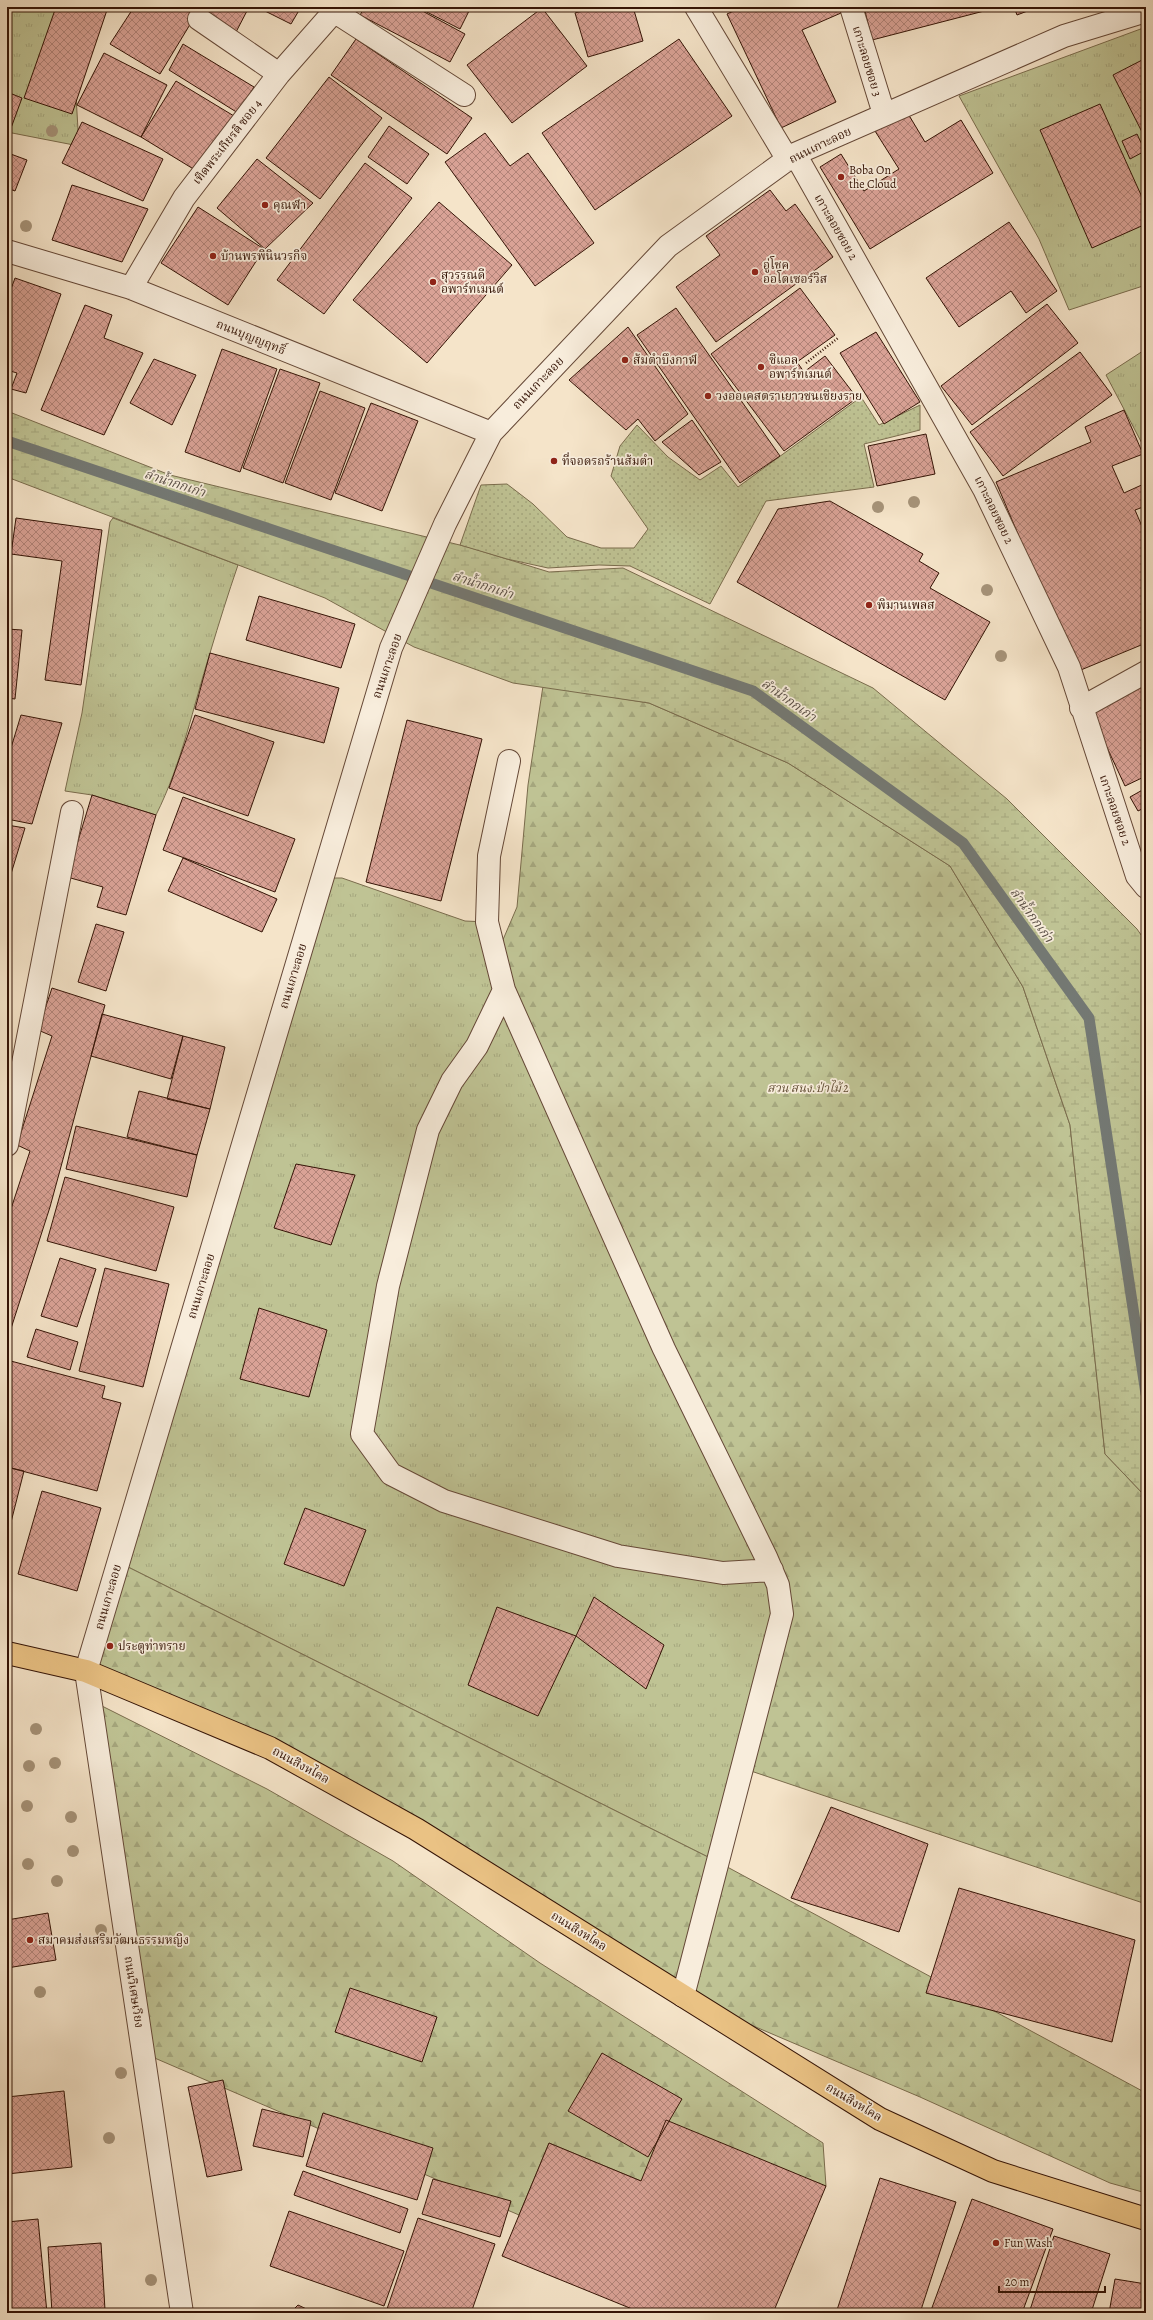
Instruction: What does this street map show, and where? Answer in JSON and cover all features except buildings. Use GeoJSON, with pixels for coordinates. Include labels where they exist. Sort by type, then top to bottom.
{"type":"FeatureCollection","features":[{"type":"Feature","properties":{"kind":"main road","name":"ถนนสิงหไคล"},"geometry":{"type":"LineString","coordinates":[[7,1653],[86,1671],[270,1748],[416,1829],[880,2119],[993,2171],[1146,2220]]}},
{"type":"Feature","properties":{"kind":"street","name":"เกาะลอยซอย 2"},"geometry":{"type":"LineString","coordinates":[[696,7],[791,157],[984,489],[1069,667],[1081,708],[1137,876],[1146,887]]}},
{"type":"Feature","properties":{"kind":"street","name":"เกาะลอยซอย 3"},"geometry":{"type":"LineString","coordinates":[[851,7],[884,114]]}},
{"type":"Feature","properties":{"kind":"street","name":"เทิดพระเกียรติ ซอย 4"},"geometry":{"type":"LineString","coordinates":[[131,288],[184,198],[279,74],[336,9]]}},
{"type":"Feature","properties":{"kind":"street"},"geometry":{"type":"LineString","coordinates":[[336,9],[464,95]]}},
{"type":"Feature","properties":{"kind":"street","name":"ถนนเกาะลอย"},"geometry":{"type":"LineString","coordinates":[[86,1671],[391,648],[445,524],[491,433],[668,246],[791,157],[884,114],[1064,36],[1146,11]]}},
{"type":"Feature","properties":{"kind":"street"},"geometry":{"type":"LineString","coordinates":[[199,19],[279,74]]}},
{"type":"Feature","properties":{"kind":"street","name":"ถนนบุญญฤทธิ์"},"geometry":{"type":"LineString","coordinates":[[7,250],[131,288],[491,433]]}},
{"type":"Feature","properties":{"kind":"street"},"geometry":{"type":"LineString","coordinates":[[1081,708],[1146,672]]}},
{"type":"Feature","properties":{"kind":"street"},"geometry":{"type":"LineString","coordinates":[[508,761],[489,856],[488,922],[504,990],[664,1349],[778,1585],[782,1614],[683,1996]]}},
{"type":"Feature","properties":{"kind":"street"},"geometry":{"type":"LineString","coordinates":[[7,1146],[72,812]]}},
{"type":"Feature","properties":{"kind":"street"},"geometry":{"type":"LineString","coordinates":[[504,990],[478,1046],[452,1081],[428,1130],[388,1286],[362,1434],[391,1474],[444,1501],[618,1556],[723,1573],[772,1570]]}},
{"type":"Feature","properties":{"kind":"street","name":"ถนนวิเศษเวียง"},"geometry":{"type":"LineString","coordinates":[[86,1671],[182,2313]]}},
{"type":"Feature","properties":{"kind":"path"},"geometry":{"type":"LineString","coordinates":[[806,363],[838,338]]}},
{"type":"Feature","properties":{"kind":"green space"},"geometry":{"type":"Polygon","coordinates":[[[7,7],[77,7],[72,29],[79,146],[7,132],[7,7]]]}},
{"type":"Feature","properties":{"kind":"green space"},"geometry":{"type":"Polygon","coordinates":[[[1146,27],[1146,285],[1069,310],[1039,239],[959,96],[1146,27]]]}},
{"type":"Feature","properties":{"kind":"green space"},"geometry":{"type":"Polygon","coordinates":[[[1146,349],[1146,451],[1106,375],[1146,349]]]}},
{"type":"Feature","properties":{"kind":"green space"},"geometry":{"type":"Polygon","coordinates":[[[861,397],[879,425],[920,405],[920,430],[864,444],[874,487],[766,501],[710,604],[630,566],[599,565],[548,568],[507,559],[460,545],[481,485],[507,484],[533,504],[567,537],[601,548],[634,548],[648,529],[611,476],[620,446],[637,425],[668,457],[700,480],[721,466],[738,487],[861,397]]]}},
{"type":"Feature","properties":{"kind":"green space"},"geometry":{"type":"Polygon","coordinates":[[[7,411],[170,475],[468,547],[549,572],[623,568],[873,688],[1007,799],[1137,929],[1146,942],[1146,1497],[1105,1454],[1070,1125],[1023,987],[950,866],[788,763],[649,703],[513,683],[414,647],[325,598],[7,477],[7,411]]]}},
{"type":"Feature","properties":{"kind":"green space"},"geometry":{"type":"Polygon","coordinates":[[[113,518],[238,565],[180,755],[156,815],[92,795],[65,791],[82,713],[110,522],[113,518]]]}},
{"type":"Feature","properties":{"kind":"green space","name":"สวน สนง.ป่าไม้ 2"},"geometry":{"type":"Polygon","coordinates":[[[543,686],[649,703],[788,763],[950,866],[1023,987],[1070,1125],[1105,1454],[1146,1497],[1146,1904],[742,1768],[782,1614],[496,956],[517,907],[528,785],[543,686]]]}},
{"type":"Feature","properties":{"kind":"green space"},"geometry":{"type":"Polygon","coordinates":[[[322,878],[342,878],[465,921],[487,922],[778,1585],[718,1862],[118,1562],[322,878]]]}},
{"type":"Feature","properties":{"kind":"green space"},"geometry":{"type":"Polygon","coordinates":[[[118,1562],[718,1862],[1146,2093],[1146,2193],[1110,2183],[920,2097],[683,1996],[270,1748],[86,1671],[118,1562]]]}},
{"type":"Feature","properties":{"kind":"green space"},"geometry":{"type":"Polygon","coordinates":[[[90,1700],[267,1789],[393,1861],[540,1963],[823,2143],[826,2186],[641,2181],[549,2143],[519,2215],[143,2053],[90,1700]]]}},
{"type":"Feature","properties":{"kind":"waterway","name":"ลำน้ำกกเก่า"},"geometry":{"type":"LineString","coordinates":[[7,441],[753,691],[963,843],[1089,1018],[1146,1394]]}},
{"type":"Feature","properties":{"kind":"place","name":"Boba On the Cloud"},"geometry":{"type":"Point","coordinates":[841,177]}},
{"type":"Feature","properties":{"kind":"place","name":"คุณฬา"},"geometry":{"type":"Point","coordinates":[265,205]}},
{"type":"Feature","properties":{"kind":"place","name":"บ้านพรพินินวรกิจ"},"geometry":{"type":"Point","coordinates":[213,256]}},
{"type":"Feature","properties":{"kind":"place","name":"อู่โชค ออโตเซอร์วิส"},"geometry":{"type":"Point","coordinates":[755,272]}},
{"type":"Feature","properties":{"kind":"place","name":"สุวรรณดี อพาร์ทเมนต์"},"geometry":{"type":"Point","coordinates":[433,282]}},
{"type":"Feature","properties":{"kind":"place","name":"ส้มตำบึงกาฬ"},"geometry":{"type":"Point","coordinates":[625,360]}},
{"type":"Feature","properties":{"kind":"place","name":"ซีแอล อพาร์ทเมนต์"},"geometry":{"type":"Point","coordinates":[761,367]}},
{"type":"Feature","properties":{"kind":"place","name":"วงออเคสตราเยาวชนเชียงราย"},"geometry":{"type":"Point","coordinates":[708,396]}},
{"type":"Feature","properties":{"kind":"place","name":"ที่จอดรถร้านส้มตำ"},"geometry":{"type":"Point","coordinates":[554,461]}},
{"type":"Feature","properties":{"kind":"place","name":"พิมานเพลส"},"geometry":{"type":"Point","coordinates":[869,605]}},
{"type":"Feature","properties":{"kind":"place","name":"ประตูท่าทราย"},"geometry":{"type":"Point","coordinates":[110,1646]}},
{"type":"Feature","properties":{"kind":"place","name":"สมาคมส่งเสริมวัฒนธรรมหญิง"},"geometry":{"type":"Point","coordinates":[30,1940]}},
{"type":"Feature","properties":{"kind":"place","name":"Fun Wash"},"geometry":{"type":"Point","coordinates":[996,2243]}}]}
